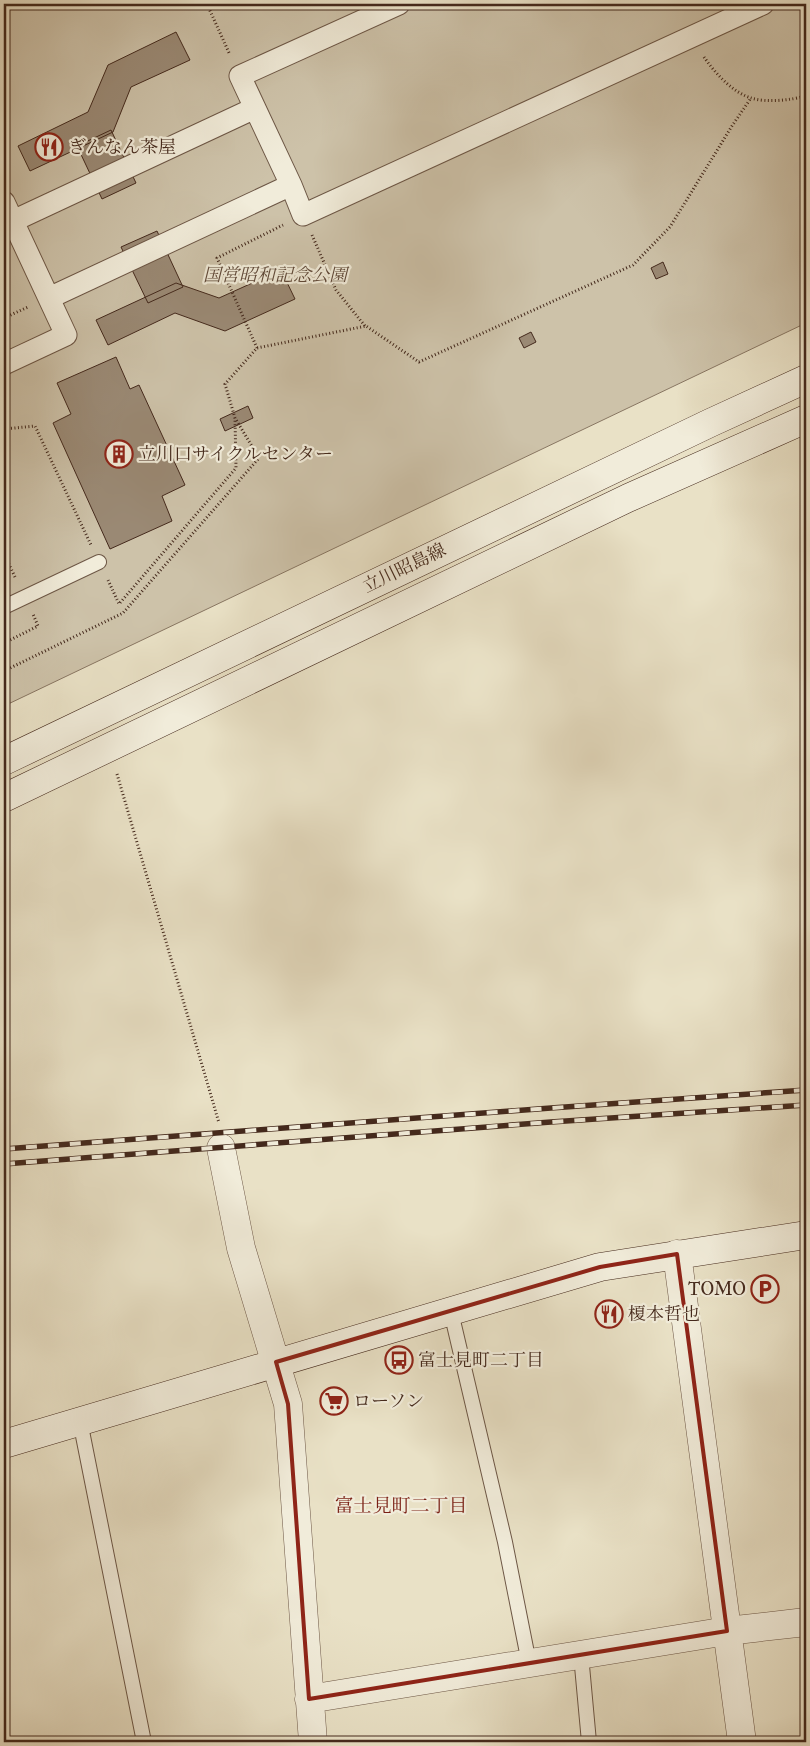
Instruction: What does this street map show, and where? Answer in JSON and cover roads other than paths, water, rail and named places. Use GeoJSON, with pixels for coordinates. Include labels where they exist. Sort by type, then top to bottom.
{"type":"FeatureCollection","features":[{"type":"Feature","properties":{"kind":"main road","name":"立川昭島線"},"geometry":{"type":"LineString","coordinates":[[4,761],[710,423],[806,379]]}},
{"type":"Feature","properties":{"kind":"main road","name":"立川昭島線"},"geometry":{"type":"LineString","coordinates":[[4,798],[628,498],[806,419]]}},
{"type":"Feature","properties":{"kind":"main road"},"geometry":{"type":"LineString","coordinates":[[221,1148],[241,1248],[288,1404],[313,1742]]}},
{"type":"Feature","properties":{"kind":"main road"},"geometry":{"type":"LineString","coordinates":[[4,1444],[600,1267],[806,1235]]}},
{"type":"Feature","properties":{"kind":"main road"},"geometry":{"type":"LineString","coordinates":[[677,1254],[742,1742]]}},
{"type":"Feature","properties":{"kind":"main road"},"geometry":{"type":"LineString","coordinates":[[309,1699],[727,1631],[806,1622]]}},
{"type":"Feature","properties":{"kind":"street"},"geometry":{"type":"LineString","coordinates":[[399,4],[240,76],[291,185],[303,216],[763,4]]}},
{"type":"Feature","properties":{"kind":"street"},"geometry":{"type":"LineString","coordinates":[[13,222],[255,108]]}},
{"type":"Feature","properties":{"kind":"street"},"geometry":{"type":"LineString","coordinates":[[49,298],[291,185]]}},
{"type":"Feature","properties":{"kind":"street"},"geometry":{"type":"LineString","coordinates":[[4,202],[66,335],[4,364]]}},
{"type":"Feature","properties":{"kind":"lane"},"geometry":{"type":"LineString","coordinates":[[4,606],[99,562]]}},
{"type":"Feature","properties":{"kind":"lane"},"geometry":{"type":"LineString","coordinates":[[451,1312],[505,1542],[529,1663]]}},
{"type":"Feature","properties":{"kind":"lane"},"geometry":{"type":"LineString","coordinates":[[80,1421],[144,1742]]}},
{"type":"Feature","properties":{"kind":"lane"},"geometry":{"type":"LineString","coordinates":[[581,1655],[589,1742]]}},
{"type":"Feature","properties":{"kind":"railway"},"geometry":{"type":"LineString","coordinates":[[4,1149],[806,1090]]}},
{"type":"Feature","properties":{"kind":"railway"},"geometry":{"type":"LineString","coordinates":[[4,1164],[551,1122],[806,1105]]}},
{"type":"Feature","properties":{"kind":"place","name":"ぎんなん茶屋"},"geometry":{"type":"Point","coordinates":[49,147]}},
{"type":"Feature","properties":{"kind":"place","name":"立川口サイクルセンター"},"geometry":{"type":"Point","coordinates":[119,454]}},
{"type":"Feature","properties":{"kind":"place","name":"TOMO"},"geometry":{"type":"Point","coordinates":[765,1289]}},
{"type":"Feature","properties":{"kind":"place","name":"榎本哲也"},"geometry":{"type":"Point","coordinates":[609,1314]}},
{"type":"Feature","properties":{"kind":"place","name":"富士見町二丁目"},"geometry":{"type":"Point","coordinates":[399,1360]}},
{"type":"Feature","properties":{"kind":"place","name":"ローソン"},"geometry":{"type":"Point","coordinates":[334,1401]}},
{"type":"Feature","properties":{"kind":"district","name":"富士見町二丁目"},"geometry":{"type":"Point","coordinates":[401,1505]}},
{"type":"Feature","properties":{"kind":"park label","name":"国営昭和記念公園"},"geometry":{"type":"Point","coordinates":[275,275]}}]}
